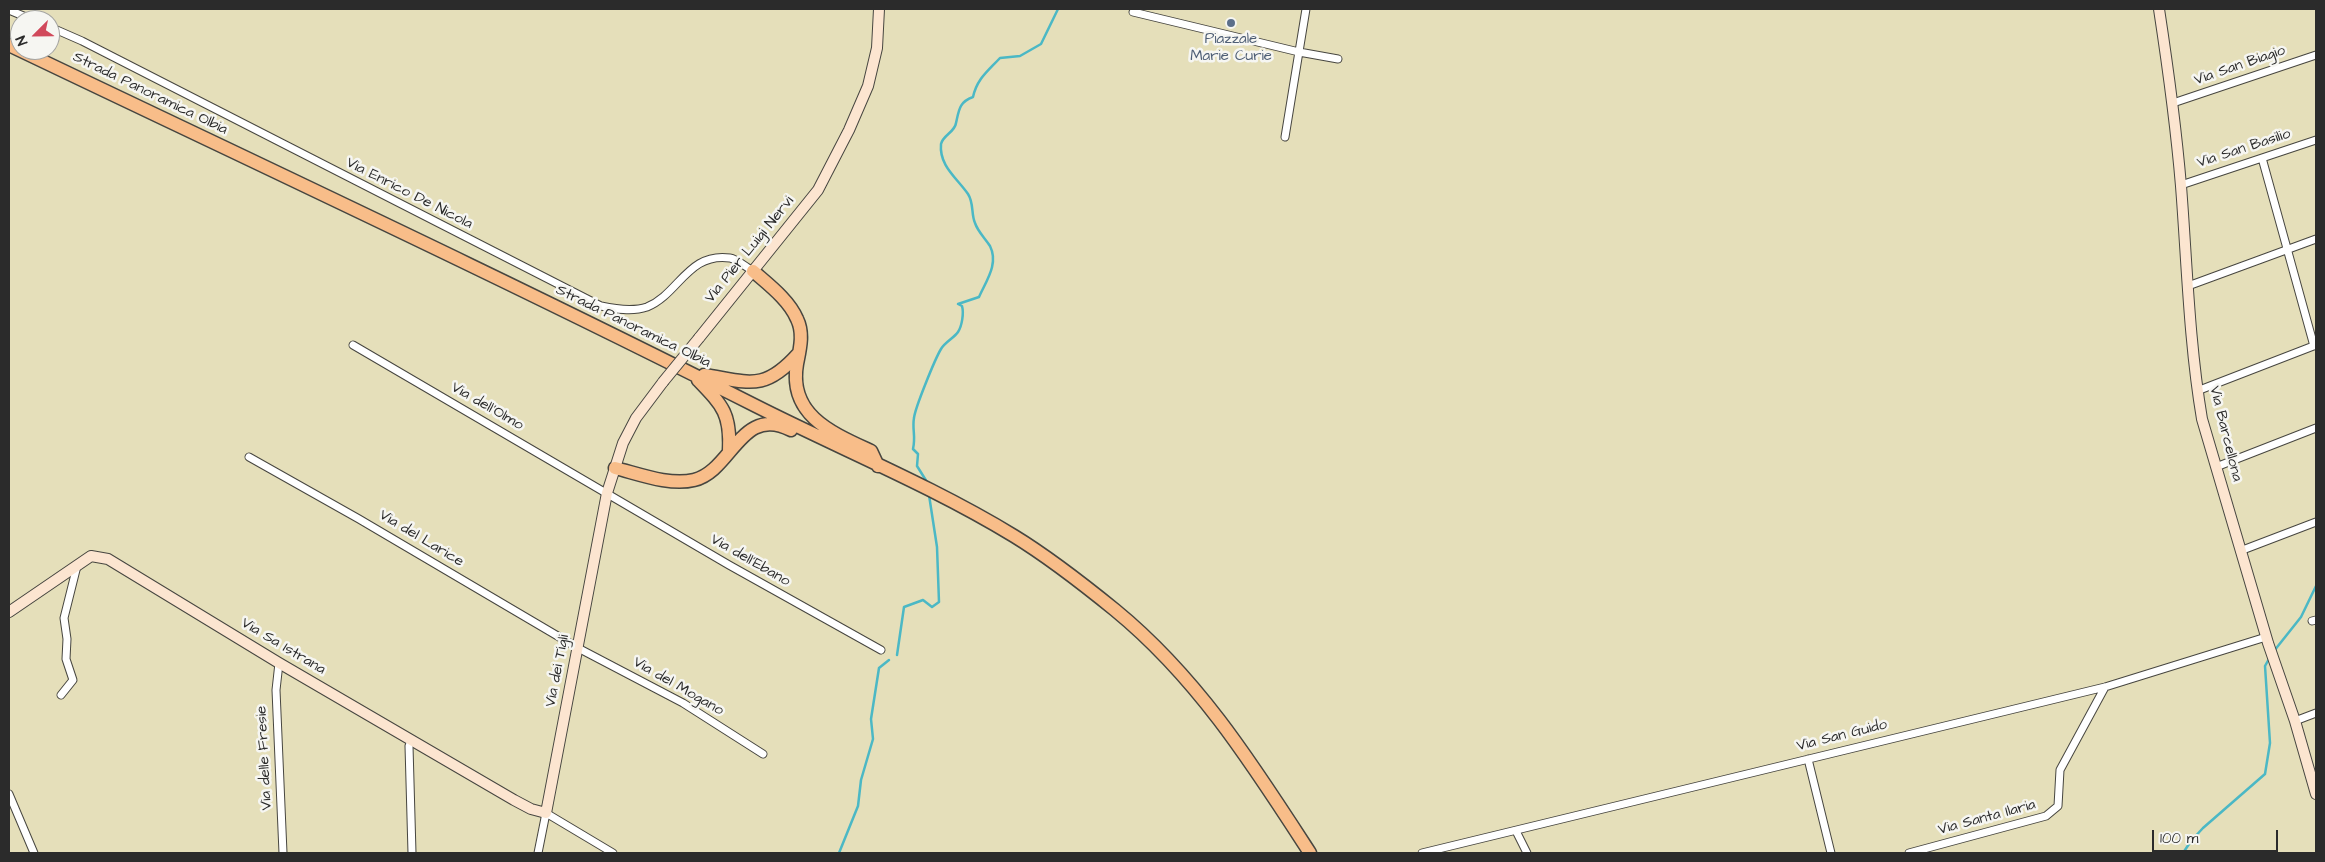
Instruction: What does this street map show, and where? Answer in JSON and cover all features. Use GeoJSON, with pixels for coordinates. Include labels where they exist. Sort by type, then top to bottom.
{"type":"FeatureCollection","features":[{"type":"Feature","properties":{"kind":"highway","name":"Strada Panoramica Olbia"},"geometry":{"type":"LineString","coordinates":[[9,45],[691,373],[969,511],[1016,537],[1064,570],[1118,613],[1200,695],[1236,740],[1310,853]]}},
{"type":"Feature","properties":{"kind":"highway"},"geometry":{"type":"LineString","coordinates":[[753,271],[774,289],[795,315],[801,336],[795,378],[798,397],[812,417],[834,434],[871,451],[880,467]]}},
{"type":"Feature","properties":{"kind":"highway"},"geometry":{"type":"LineString","coordinates":[[691,373],[752,382],[769,379],[783,371],[799,353]]}},
{"type":"Feature","properties":{"kind":"highway"},"geometry":{"type":"LineString","coordinates":[[691,373],[715,397],[726,413],[730,430],[729,451]]}},
{"type":"Feature","properties":{"kind":"highway"},"geometry":{"type":"LineString","coordinates":[[615,468],[676,481],[694,480],[709,474],[720,466],[729,451],[747,431],[763,425],[783,426],[839,454],[860,457]]}},
{"type":"Feature","properties":{"kind":"street","name":"Via Pier Luigi Nervi"},"geometry":{"type":"LineString","coordinates":[[607,493],[623,443],[636,418],[818,190],[849,130],[868,86],[877,48],[879,9]]}},
{"type":"Feature","properties":{"kind":"street"},"geometry":{"type":"LineString","coordinates":[[1285,137],[1306,9]]}},
{"type":"Feature","properties":{"kind":"street","name":"Via Barcellona"},"geometry":{"type":"LineString","coordinates":[[2159,9],[2173,103],[2197,391],[2202,419],[2267,640],[2295,721],[2316,794]]}},
{"type":"Feature","properties":{"kind":"street"},"geometry":{"type":"LineString","coordinates":[[1132,20],[1134,10],[1299,52],[1338,59]]}},
{"type":"Feature","properties":{"kind":"street","name":"Via Enrico De Nicola"},"geometry":{"type":"LineString","coordinates":[[60,31],[82,40],[601,306],[620,310],[646,307],[664,296],[690,268],[706,260],[731,258],[753,271]]}},
{"type":"Feature","properties":{"kind":"street","name":"Via San Biagio"},"geometry":{"type":"LineString","coordinates":[[2173,103],[2316,55]]}},
{"type":"Feature","properties":{"kind":"street","name":"Via San Basilio"},"geometry":{"type":"LineString","coordinates":[[2181,185],[2316,140]]}},
{"type":"Feature","properties":{"kind":"street"},"geometry":{"type":"LineString","coordinates":[[2197,391],[2315,345],[2262,158]]}},
{"type":"Feature","properties":{"kind":"street"},"geometry":{"type":"LineString","coordinates":[[2188,286],[2316,239]]}},
{"type":"Feature","properties":{"kind":"street","name":"Via dell'Olmo"},"geometry":{"type":"LineString","coordinates":[[353,345],[607,493]]}},
{"type":"Feature","properties":{"kind":"street"},"geometry":{"type":"LineString","coordinates":[[2216,467],[2316,428]]}},
{"type":"Feature","properties":{"kind":"street","name":"Via del Larice"},"geometry":{"type":"LineString","coordinates":[[249,457],[359,518],[578,648]]}},
{"type":"Feature","properties":{"kind":"street","name":"Via dei Tigli"},"geometry":{"type":"LineString","coordinates":[[538,853],[607,493]]}},
{"type":"Feature","properties":{"kind":"street","name":"Via dell'Ebano"},"geometry":{"type":"LineString","coordinates":[[607,493],[881,650]]}},
{"type":"Feature","properties":{"kind":"street"},"geometry":{"type":"LineString","coordinates":[[2240,551],[2316,522]]}},
{"type":"Feature","properties":{"kind":"street","name":"Via Sa Istrana"},"geometry":{"type":"LineString","coordinates":[[9,612],[92,556],[108,559],[514,800],[531,809],[546,813]]}},
{"type":"Feature","properties":{"kind":"street"},"geometry":{"type":"LineString","coordinates":[[62,695],[73,680],[66,659],[67,639],[64,618],[78,565]]}},
{"type":"Feature","properties":{"kind":"street","name":"Via San Guido"},"geometry":{"type":"LineString","coordinates":[[1422,853],[2105,687],[2267,640]]}},
{"type":"Feature","properties":{"kind":"street","name":"Via del Mogano"},"geometry":{"type":"LineString","coordinates":[[578,648],[683,703],[763,754]]}},
{"type":"Feature","properties":{"kind":"street","name":"Via delle Fresie"},"geometry":{"type":"LineString","coordinates":[[279,662],[276,690],[283,853]]}},
{"type":"Feature","properties":{"kind":"street","name":"Via Santa Ilaria"},"geometry":{"type":"LineString","coordinates":[[1909,853],[2046,816],[2058,806],[2060,770],[2105,687]]}},
{"type":"Feature","properties":{"kind":"street"},"geometry":{"type":"LineString","coordinates":[[2295,721],[2316,713]]}},
{"type":"Feature","properties":{"kind":"street"},"geometry":{"type":"LineString","coordinates":[[411,740],[409,746],[412,853]]}},
{"type":"Feature","properties":{"kind":"street"},"geometry":{"type":"LineString","coordinates":[[1808,759],[1831,853]]}},
{"type":"Feature","properties":{"kind":"street"},"geometry":{"type":"LineString","coordinates":[[9,794],[34,853]]}},
{"type":"Feature","properties":{"kind":"street"},"geometry":{"type":"LineString","coordinates":[[546,813],[613,853]]}},
{"type":"Feature","properties":{"kind":"street"},"geometry":{"type":"LineString","coordinates":[[1516,831],[1527,853]]}},
{"type":"Feature","properties":{"kind":"waterway"},"geometry":{"type":"LineString","coordinates":[[927,482],[917,466],[918,454],[913,449],[915,413],[941,349],[956,334],[962,323],[962,306],[958,304],[979,297],[990,272],[993,259],[990,246],[975,223],[970,197],[946,165],[941,152],[941,144],[955,126],[962,104],[973,97],[980,80],[1000,58],[1020,56],[1041,44],[1058,9]]}},
{"type":"Feature","properties":{"kind":"waterway"},"geometry":{"type":"LineString","coordinates":[[897,655],[904,607],[923,600],[932,607],[939,602],[937,547],[929,495]]}},
{"type":"Feature","properties":{"kind":"waterway"},"geometry":{"type":"LineString","coordinates":[[2274,651],[2301,617],[2316,586]]}},
{"type":"Feature","properties":{"kind":"waterway"},"geometry":{"type":"LineString","coordinates":[[2183,853],[2203,828],[2265,774],[2270,743],[2265,666],[2270,657]]}},
{"type":"Feature","properties":{"kind":"waterway"},"geometry":{"type":"LineString","coordinates":[[839,853],[858,806],[861,780],[873,739],[871,719],[879,668],[889,660]]}},
{"type":"Feature","properties":{"kind":"place","name":"Piazzale Marie Curie"},"geometry":{"type":"Point","coordinates":[1231,23]}}]}
